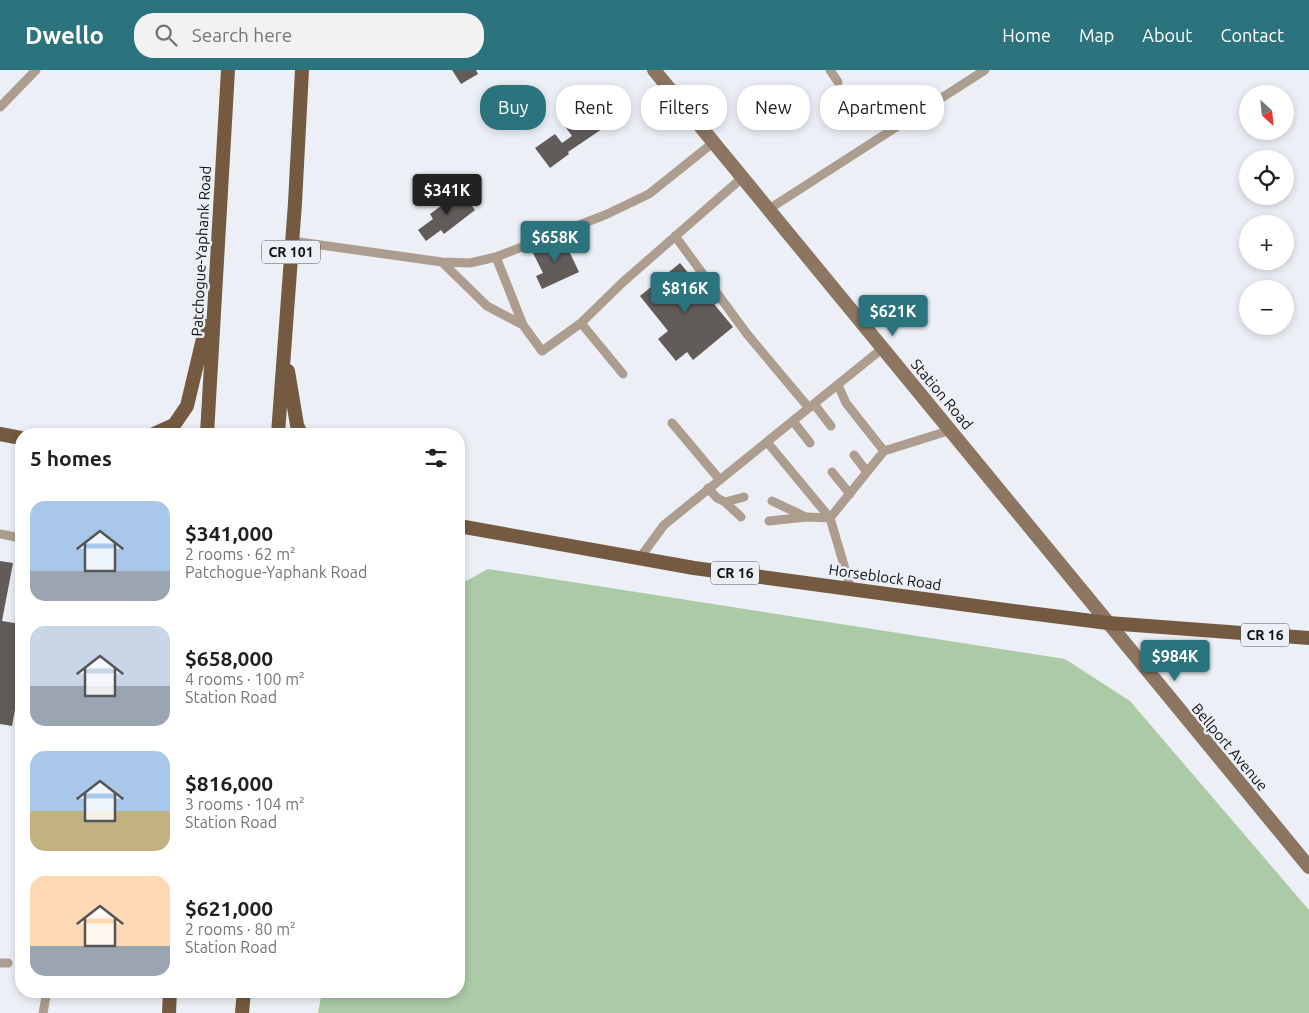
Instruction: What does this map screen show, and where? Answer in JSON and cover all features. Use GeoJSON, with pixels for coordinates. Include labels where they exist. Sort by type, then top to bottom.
{"type":"FeatureCollection","features":[{"type":"Feature","properties":{"kind":"main road","name":"Patchogue-Yaphank Road"},"geometry":{"type":"LineString","coordinates":[[206,428],[228,70]]}},
{"type":"Feature","properties":{"kind":"main road","name":"CR 101"},"geometry":{"type":"LineString","coordinates":[[278,428],[302,70]]}},
{"type":"Feature","properties":{"kind":"main road","name":"Station Road"},"geometry":{"type":"LineString","coordinates":[[654,70],[1108,623]]}},
{"type":"Feature","properties":{"kind":"main road"},"geometry":{"type":"LineString","coordinates":[[167,428],[174,425],[187,406],[215,289]]}},
{"type":"Feature","properties":{"kind":"main road"},"geometry":{"type":"LineString","coordinates":[[284,349],[298,428]]}},
{"type":"Feature","properties":{"kind":"main road","name":"Horseblock Road"},"geometry":{"type":"LineString","coordinates":[[465,527],[640,559],[1108,623],[1309,638]]}},
{"type":"Feature","properties":{"kind":"main road","name":"Bellport Avenue"},"geometry":{"type":"LineString","coordinates":[[1108,623],[1309,867]]}},
{"type":"Feature","properties":{"kind":"main road"},"geometry":{"type":"LineString","coordinates":[[169,1013],[170,998]]}},
{"type":"Feature","properties":{"kind":"main road"},"geometry":{"type":"LineString","coordinates":[[242,1013],[243,998]]}},
{"type":"Feature","properties":{"kind":"lane"},"geometry":{"type":"LineString","coordinates":[[0,107],[36,70]]}},
{"type":"Feature","properties":{"kind":"lane"},"geometry":{"type":"LineString","coordinates":[[830,70],[838,82]]}},
{"type":"Feature","properties":{"kind":"lane"},"geometry":{"type":"LineString","coordinates":[[769,209],[985,70]]}},
{"type":"Feature","properties":{"kind":"lane"},"geometry":{"type":"LineString","coordinates":[[292,241],[442,262],[470,262],[496,257],[605,215],[649,194],[714,142]]}},
{"type":"Feature","properties":{"kind":"lane"},"geometry":{"type":"LineString","coordinates":[[496,257],[523,325],[542,351],[581,323],[743,177]]}},
{"type":"Feature","properties":{"kind":"lane"},"geometry":{"type":"LineString","coordinates":[[676,236],[747,334],[831,426]]}},
{"type":"Feature","properties":{"kind":"lane"},"geometry":{"type":"LineString","coordinates":[[442,262],[487,306],[523,325]]}},
{"type":"Feature","properties":{"kind":"lane"},"geometry":{"type":"LineString","coordinates":[[581,323],[622,374]]}},
{"type":"Feature","properties":{"kind":"lane"},"geometry":{"type":"LineString","coordinates":[[640,559],[664,525],[883,348]]}},
{"type":"Feature","properties":{"kind":"lane"},"geometry":{"type":"LineString","coordinates":[[838,385],[846,404],[884,451]]}},
{"type":"Feature","properties":{"kind":"lane"},"geometry":{"type":"LineString","coordinates":[[793,421],[810,444]]}},
{"type":"Feature","properties":{"kind":"lane"},"geometry":{"type":"LineString","coordinates":[[672,423],[720,480]]}},
{"type":"Feature","properties":{"kind":"lane"},"geometry":{"type":"LineString","coordinates":[[830,518],[884,451],[951,430]]}},
{"type":"Feature","properties":{"kind":"lane"},"geometry":{"type":"LineString","coordinates":[[767,442],[830,518],[851,589]]}},
{"type":"Feature","properties":{"kind":"lane"},"geometry":{"type":"LineString","coordinates":[[854,455],[867,472]]}},
{"type":"Feature","properties":{"kind":"lane"},"geometry":{"type":"LineString","coordinates":[[832,472],[850,494]]}},
{"type":"Feature","properties":{"kind":"lane"},"geometry":{"type":"LineString","coordinates":[[708,488],[717,498],[741,517]]}},
{"type":"Feature","properties":{"kind":"lane"},"geometry":{"type":"LineString","coordinates":[[724,502],[744,497]]}},
{"type":"Feature","properties":{"kind":"lane"},"geometry":{"type":"LineString","coordinates":[[772,501],[807,517]]}},
{"type":"Feature","properties":{"kind":"lane"},"geometry":{"type":"LineString","coordinates":[[769,521],[807,517],[830,518]]}},
{"type":"Feature","properties":{"kind":"lane"},"geometry":{"type":"LineString","coordinates":[[0,534],[15,537]]}},
{"type":"Feature","properties":{"kind":"lane"},"geometry":{"type":"LineString","coordinates":[[43,1013],[46,998]]}},
{"type":"Feature","properties":{"kind":"green space"},"geometry":{"type":"Polygon","coordinates":[[[488,569],[1065,659],[1130,701],[1309,910],[1309,1013],[318,1013],[321,998],[465,998],[465,582],[488,569]]]}},
{"type":"Feature","properties":{"kind":"building"},"geometry":{"type":"Polygon","coordinates":[[[452,70],[476,70],[478,74],[461,84],[452,70]]]}},
{"type":"Feature","properties":{"kind":"building"},"geometry":{"type":"Polygon","coordinates":[[[568,130],[601,130],[568,152],[569,154],[550,168],[535,148],[555,134],[562,143],[572,136],[568,130]]]}},
{"type":"Feature","properties":{"kind":"building"},"geometry":{"type":"Polygon","coordinates":[[[461,191],[475,210],[444,234],[441,230],[426,241],[418,230],[433,219],[430,214],[461,191]]]}},
{"type":"Feature","properties":{"kind":"building"},"geometry":{"type":"Polygon","coordinates":[[[562,236],[579,272],[542,289],[536,276],[543,273],[532,251],[562,236]]]}},
{"type":"Feature","properties":{"kind":"building"},"geometry":{"type":"Polygon","coordinates":[[[680,263],[733,327],[693,360],[687,352],[676,361],[658,339],[668,331],[640,296],[680,263]]]}},
{"type":"Feature","properties":{"kind":"building"},"geometry":{"type":"Polygon","coordinates":[[[0,561],[13,563],[2,621],[15,623],[15,709],[12,726],[0,724],[0,561]]]}}]}
